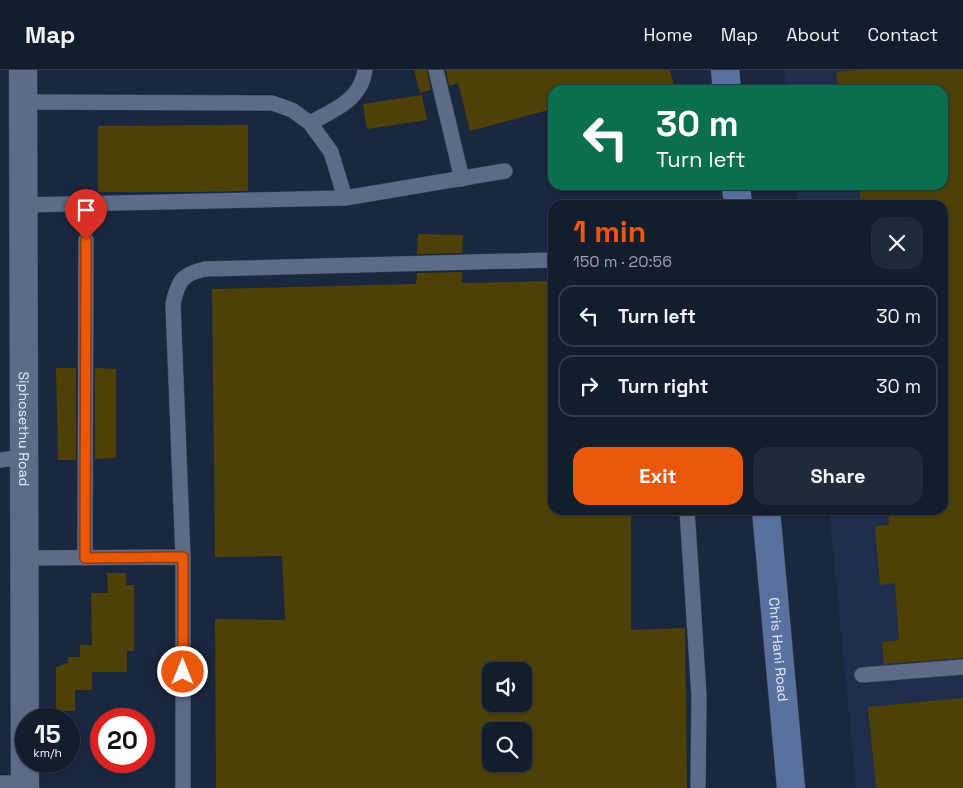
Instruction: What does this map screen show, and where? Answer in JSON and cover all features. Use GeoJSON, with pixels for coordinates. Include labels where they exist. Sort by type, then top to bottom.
{"type":"FeatureCollection","features":[{"type":"Feature","properties":{"kind":"main road"},"geometry":{"type":"LineString","coordinates":[[725,70],[726,85]]}},
{"type":"Feature","properties":{"kind":"main road","name":"Chris Hani Road"},"geometry":{"type":"LineString","coordinates":[[766,515],[791,788]]}},
{"type":"Feature","properties":{"kind":"street","name":"Siphosethu Road"},"geometry":{"type":"LineString","coordinates":[[16,785],[24,558],[12,459],[23,205],[23,70]]}},
{"type":"Feature","properties":{"kind":"lane"},"geometry":{"type":"LineString","coordinates":[[310,123],[346,103],[358,90],[365,70]]}},
{"type":"Feature","properties":{"kind":"lane"},"geometry":{"type":"LineString","coordinates":[[436,70],[462,179]]}},
{"type":"Feature","properties":{"kind":"lane"},"geometry":{"type":"LineString","coordinates":[[23,102],[272,103],[292,110],[310,123],[331,152],[345,198]]}},
{"type":"Feature","properties":{"kind":"lane"},"geometry":{"type":"LineString","coordinates":[[23,205],[345,198],[505,171]]}},
{"type":"Feature","properties":{"kind":"lane"},"geometry":{"type":"LineString","coordinates":[[85,558],[86,240]]}},
{"type":"Feature","properties":{"kind":"lane"},"geometry":{"type":"LineString","coordinates":[[183,788],[183,557],[173,304],[176,290],[181,280],[192,272],[205,269],[548,260]]}},
{"type":"Feature","properties":{"kind":"lane"},"geometry":{"type":"LineString","coordinates":[[686,515],[699,696],[698,788]]}},
{"type":"Feature","properties":{"kind":"lane"},"geometry":{"type":"LineString","coordinates":[[24,558],[183,557]]}},
{"type":"Feature","properties":{"kind":"lane"},"geometry":{"type":"LineString","coordinates":[[862,675],[963,667]]}},
{"type":"Feature","properties":{"kind":"shaded area"},"geometry":{"type":"Polygon","coordinates":[[[784,70],[963,70],[963,788],[856,788],[829,515],[948,515],[948,200],[798,200],[796,190],[948,190],[948,85],[786,85],[784,70]]]}},
{"type":"Feature","properties":{"kind":"building"},"geometry":{"type":"Polygon","coordinates":[[[414,70],[427,70],[431,90],[420,93],[414,70]]]}},
{"type":"Feature","properties":{"kind":"building"},"geometry":{"type":"Polygon","coordinates":[[[446,70],[670,70],[674,85],[548,85],[548,110],[470,131],[458,83],[449,86],[446,70]]]}},
{"type":"Feature","properties":{"kind":"building"},"geometry":{"type":"Polygon","coordinates":[[[859,70],[963,70],[963,658],[884,664],[882,642],[899,640],[895,583],[880,585],[875,526],[889,525],[888,515],[948,515],[948,200],[860,200],[860,190],[948,190],[948,85],[837,85],[836,72],[859,70]]]}},
{"type":"Feature","properties":{"kind":"building"},"geometry":{"type":"Polygon","coordinates":[[[422,95],[427,120],[367,129],[363,104],[422,95]]]}},
{"type":"Feature","properties":{"kind":"building"},"geometry":{"type":"Polygon","coordinates":[[[248,125],[248,191],[98,192],[98,126],[248,125]]]}},
{"type":"Feature","properties":{"kind":"building"},"geometry":{"type":"Polygon","coordinates":[[[418,234],[463,235],[462,253],[417,254],[418,234]]]}},
{"type":"Feature","properties":{"kind":"building"},"geometry":{"type":"Polygon","coordinates":[[[462,272],[462,283],[548,281],[548,515],[631,515],[631,630],[685,628],[687,788],[216,788],[215,619],[285,620],[282,556],[215,557],[212,289],[416,284],[417,273],[462,272]]]}},
{"type":"Feature","properties":{"kind":"building"},"geometry":{"type":"Polygon","coordinates":[[[56,368],[76,368],[76,460],[58,460],[56,368]]]}},
{"type":"Feature","properties":{"kind":"building"},"geometry":{"type":"Polygon","coordinates":[[[95,368],[116,369],[116,458],[95,459],[95,368]]]}},
{"type":"Feature","properties":{"kind":"building"},"geometry":{"type":"Polygon","coordinates":[[[107,573],[126,573],[126,585],[134,585],[134,651],[127,651],[127,672],[92,672],[92,690],[75,690],[75,708],[56,708],[56,667],[68,663],[68,657],[80,657],[80,645],[92,645],[91,593],[108,593],[107,573]]]}},
{"type":"Feature","properties":{"kind":"building"},"geometry":{"type":"Polygon","coordinates":[[[963,698],[963,788],[876,788],[868,707],[963,698]]]}},
{"type":"Feature","properties":{"kind":"route"},"geometry":{"type":"LineString","coordinates":[[86,240],[85,558],[183,557],[183,672]]}}]}
